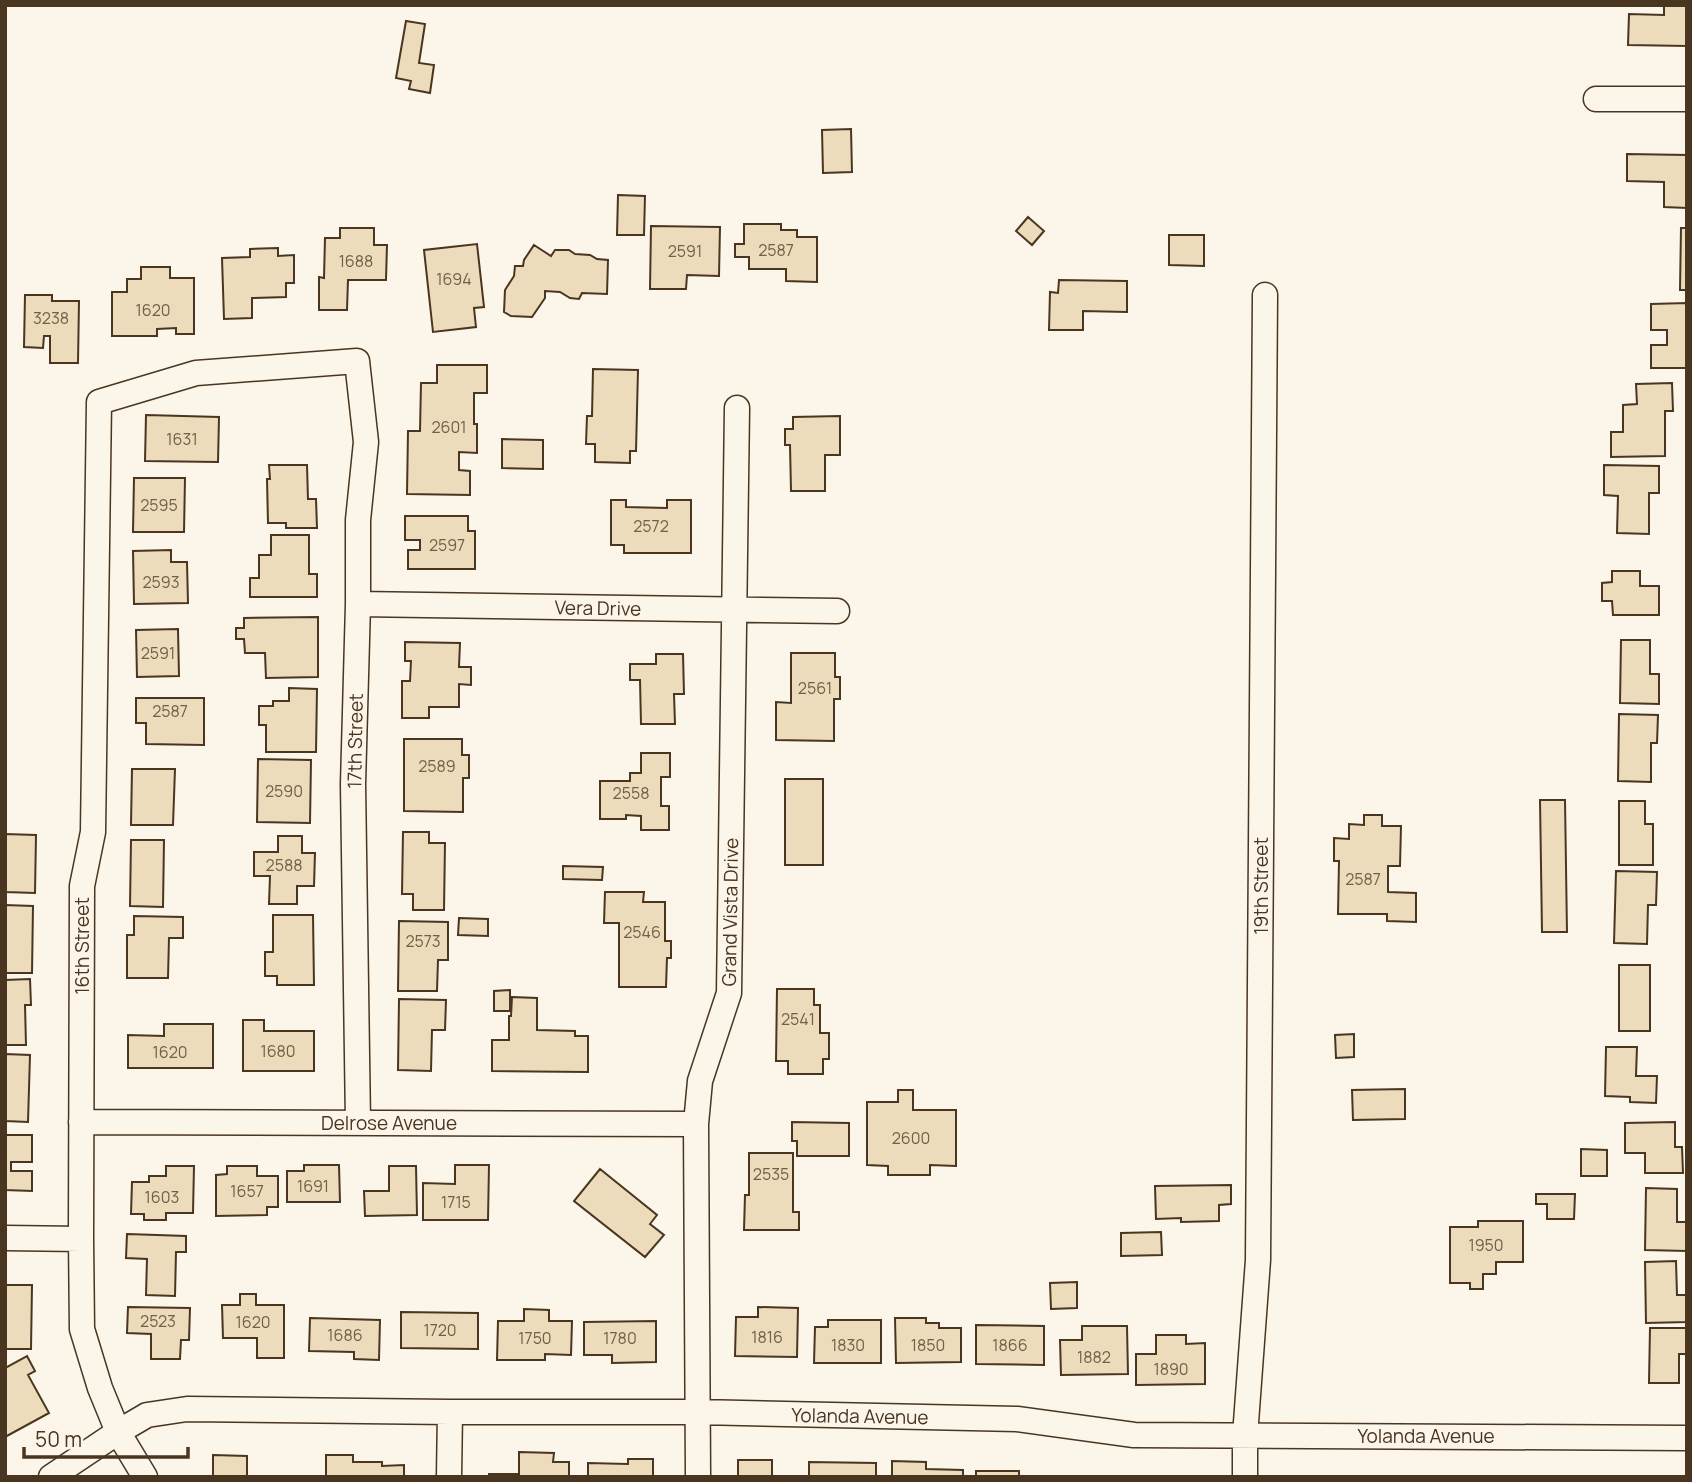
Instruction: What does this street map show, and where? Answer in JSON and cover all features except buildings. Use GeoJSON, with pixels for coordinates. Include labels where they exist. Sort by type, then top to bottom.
{"type":"FeatureCollection","features":[{"type":"Feature","properties":{"kind":"street"},"geometry":{"type":"LineString","coordinates":[[1596,99],[1687,99]]}},
{"type":"Feature","properties":{"kind":"street","name":"19th Street"},"geometry":{"type":"LineString","coordinates":[[1245,1477],[1245,1436],[1258,1260],[1265,295]]}},
{"type":"Feature","properties":{"kind":"street","name":"17th Street"},"geometry":{"type":"LineString","coordinates":[[99,402],[195,373],[357,360],[366,442],[358,520],[353,783],[358,1123]]}},
{"type":"Feature","properties":{"kind":"street","name":"16th Street"},"geometry":{"type":"LineString","coordinates":[[99,402],[93,832],[82,886],[82,1329],[100,1388],[118,1432],[145,1477]]}},
{"type":"Feature","properties":{"kind":"street","name":"Grand Vista Drive"},"geometry":{"type":"LineString","coordinates":[[698,1477],[696,1124],[700,1081],[729,993],[737,408]]}},
{"type":"Feature","properties":{"kind":"street","name":"Vera Drive"},"geometry":{"type":"LineString","coordinates":[[358,604],[837,611]]}},
{"type":"Feature","properties":{"kind":"street","name":"Delrose Avenue"},"geometry":{"type":"LineString","coordinates":[[81,1122],[696,1124]]}},
{"type":"Feature","properties":{"kind":"street"},"geometry":{"type":"LineString","coordinates":[[5,1238],[80,1239]]}},
{"type":"Feature","properties":{"kind":"street","name":"Yolanda Avenue"},"geometry":{"type":"LineString","coordinates":[[51,1477],[147,1415],[187,1409],[698,1412],[1017,1419],[1135,1434],[1687,1438]]}},
{"type":"Feature","properties":{"kind":"street"},"geometry":{"type":"LineString","coordinates":[[449,1477],[450,1412]]}}]}
